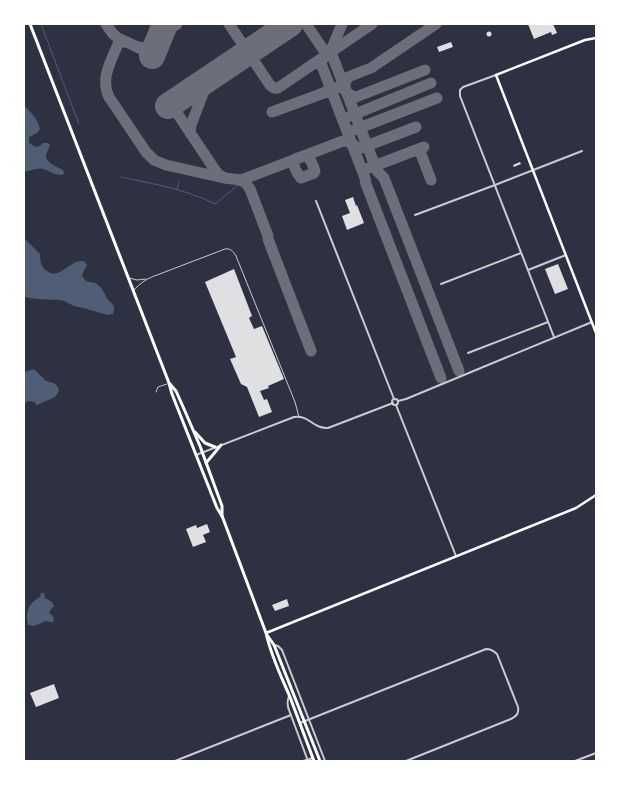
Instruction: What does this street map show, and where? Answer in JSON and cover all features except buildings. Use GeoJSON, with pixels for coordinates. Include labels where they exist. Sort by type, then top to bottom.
{"type":"FeatureCollection","features":[{"type":"Feature","properties":{"kind":"main road"},"geometry":{"type":"LineString","coordinates":[[30,24],[134,291],[172,394],[217,508],[222,516],[266,633],[273,658],[314,760]]}},
{"type":"Feature","properties":{"kind":"main road"},"geometry":{"type":"LineString","coordinates":[[596,38],[585,40],[496,75],[596,333]]}},
{"type":"Feature","properties":{"kind":"main road"},"geometry":{"type":"LineString","coordinates":[[169,383],[176,391],[206,462],[222,506],[222,516]]}},
{"type":"Feature","properties":{"kind":"main road"},"geometry":{"type":"LineString","coordinates":[[193,430],[205,443],[215,447]]}},
{"type":"Feature","properties":{"kind":"main road"},"geometry":{"type":"LineString","coordinates":[[206,462],[221,445]]}},
{"type":"Feature","properties":{"kind":"main road"},"geometry":{"type":"LineString","coordinates":[[266,633],[576,508],[596,494]]}},
{"type":"Feature","properties":{"kind":"main road"},"geometry":{"type":"LineString","coordinates":[[266,633],[274,645],[320,761]]}},
{"type":"Feature","properties":{"kind":"street"},"geometry":{"type":"LineString","coordinates":[[496,75],[463,87],[460,90],[460,96],[554,337]]}},
{"type":"Feature","properties":{"kind":"street"},"geometry":{"type":"LineString","coordinates":[[415,215],[582,150]]}},
{"type":"Feature","properties":{"kind":"street"},"geometry":{"type":"LineString","coordinates":[[316,201],[394,399],[392,401],[393,403]]}},
{"type":"Feature","properties":{"kind":"street"},"geometry":{"type":"LineString","coordinates":[[441,284],[521,254]]}},
{"type":"Feature","properties":{"kind":"street"},"geometry":{"type":"LineString","coordinates":[[528,270],[566,255]]}},
{"type":"Feature","properties":{"kind":"street"},"geometry":{"type":"LineString","coordinates":[[468,353],[548,322]]}},
{"type":"Feature","properties":{"kind":"street"},"geometry":{"type":"LineString","coordinates":[[394,399],[398,401],[406,399],[592,322]]}},
{"type":"Feature","properties":{"kind":"street"},"geometry":{"type":"LineString","coordinates":[[396,405],[398,401]]}},
{"type":"Feature","properties":{"kind":"street"},"geometry":{"type":"LineString","coordinates":[[196,455],[290,419],[299,417],[306,419],[319,427],[328,428],[393,403]]}},
{"type":"Feature","properties":{"kind":"street"},"geometry":{"type":"LineString","coordinates":[[393,403],[396,405],[456,557]]}},
{"type":"Feature","properties":{"kind":"street"},"geometry":{"type":"LineString","coordinates":[[274,645],[278,646],[282,650],[325,761]]}},
{"type":"Feature","properties":{"kind":"street"},"geometry":{"type":"LineString","coordinates":[[300,723],[486,649],[490,649],[495,652],[518,707],[518,714],[511,719],[406,761]]}},
{"type":"Feature","properties":{"kind":"street"},"geometry":{"type":"LineString","coordinates":[[289,696],[287,705],[308,760]]}},
{"type":"Feature","properties":{"kind":"street"},"geometry":{"type":"LineString","coordinates":[[175,761],[291,716]]}},
{"type":"Feature","properties":{"kind":"street"},"geometry":{"type":"LineString","coordinates":[[575,761],[596,753]]}},
{"type":"Feature","properties":{"kind":"street"},"geometry":{"type":"LineString","coordinates":[[303,761],[314,760]]}},
{"type":"Feature","properties":{"kind":"lane"},"geometry":{"type":"LineString","coordinates":[[134,291],[137,286],[147,279],[225,249],[230,249],[236,256],[295,402],[299,417]]}},
{"type":"Feature","properties":{"kind":"lane"},"geometry":{"type":"LineString","coordinates":[[128,278],[137,280],[147,279]]}},
{"type":"Feature","properties":{"kind":"lane"},"geometry":{"type":"LineString","coordinates":[[156,392],[158,387],[169,383]]}},
{"type":"Feature","properties":{"kind":"water"},"geometry":{"type":"Polygon","coordinates":[[[24,105],[36,119],[40,129],[37,133],[29,137],[29,143],[36,147],[43,143],[48,143],[50,145],[46,158],[55,166],[63,170],[64,174],[56,174],[40,169],[24,171],[24,105]]]}},
{"type":"Feature","properties":{"kind":"water"},"geometry":{"type":"Polygon","coordinates":[[[24,238],[40,254],[43,268],[52,274],[61,271],[75,262],[85,262],[87,265],[82,275],[85,280],[95,283],[101,287],[108,300],[114,306],[113,314],[108,315],[74,306],[60,300],[24,297],[24,238]]]}},
{"type":"Feature","properties":{"kind":"water"},"geometry":{"type":"Polygon","coordinates":[[[34,369],[46,381],[54,383],[58,387],[59,391],[55,397],[37,405],[34,402],[28,401],[24,404],[24,372],[34,369]]]}},
{"type":"Feature","properties":{"kind":"water"},"geometry":{"type":"Polygon","coordinates":[[[41,593],[44,593],[45,598],[52,602],[54,606],[49,613],[53,616],[54,620],[53,622],[46,621],[34,626],[28,625],[28,609],[36,599],[40,597],[41,593]]]}},
{"type":"Feature","properties":{"kind":"waterway"},"geometry":{"type":"LineString","coordinates":[[41,24],[79,124]]}},
{"type":"Feature","properties":{"kind":"waterway"},"geometry":{"type":"LineString","coordinates":[[121,177],[193,194],[215,204],[238,185]]}},
{"type":"Feature","properties":{"kind":"waterway"},"geometry":{"type":"LineString","coordinates":[[177,190],[179,181]]}},
{"type":"Feature","properties":{"kind":"taxiway"},"geometry":{"type":"LineString","coordinates":[[106,24],[118,38],[152,54]]}},
{"type":"Feature","properties":{"kind":"taxiway"},"geometry":{"type":"LineString","coordinates":[[138,47],[148,46],[155,42],[164,24]]}},
{"type":"Feature","properties":{"kind":"taxiway"},"geometry":{"type":"LineString","coordinates":[[160,36],[177,24]]}},
{"type":"Feature","properties":{"kind":"taxiway"},"geometry":{"type":"LineString","coordinates":[[229,24],[273,88],[278,88],[372,24]]}},
{"type":"Feature","properties":{"kind":"taxiway"},"geometry":{"type":"LineString","coordinates":[[306,24],[327,55],[323,59]]}},
{"type":"Feature","properties":{"kind":"taxiway"},"geometry":{"type":"LineString","coordinates":[[342,24],[332,48],[332,55],[377,171],[384,178],[459,371]]}},
{"type":"Feature","properties":{"kind":"taxiway"},"geometry":{"type":"LineString","coordinates":[[345,88],[345,83],[348,77],[371,68],[436,24]]}},
{"type":"Feature","properties":{"kind":"taxiway"},"geometry":{"type":"LineString","coordinates":[[126,42],[121,42],[118,44],[110,63],[106,77],[109,97],[146,152],[154,160],[166,165],[224,178],[241,180],[343,141],[361,148],[416,127]]}},
{"type":"Feature","properties":{"kind":"taxiway"},"geometry":{"type":"LineString","coordinates":[[313,64],[318,63],[322,66],[441,378]]}},
{"type":"Feature","properties":{"kind":"taxiway"},"geometry":{"type":"LineString","coordinates":[[321,94],[340,87],[348,94],[356,97],[425,70]]}},
{"type":"Feature","properties":{"kind":"taxiway"},"geometry":{"type":"LineString","coordinates":[[190,133],[191,125],[207,83],[212,76]]}},
{"type":"Feature","properties":{"kind":"taxiway"},"geometry":{"type":"LineString","coordinates":[[348,117],[431,83]]}},
{"type":"Feature","properties":{"kind":"taxiway"},"geometry":{"type":"LineString","coordinates":[[177,113],[176,105],[180,98],[194,89]]}},
{"type":"Feature","properties":{"kind":"taxiway"},"geometry":{"type":"LineString","coordinates":[[272,112],[328,92]]}},
{"type":"Feature","properties":{"kind":"taxiway"},"geometry":{"type":"LineString","coordinates":[[354,130],[437,98]]}},
{"type":"Feature","properties":{"kind":"taxiway"},"geometry":{"type":"LineString","coordinates":[[171,104],[215,170],[223,177]]}},
{"type":"Feature","properties":{"kind":"taxiway"},"geometry":{"type":"LineString","coordinates":[[369,168],[424,147]]}},
{"type":"Feature","properties":{"kind":"taxiway"},"geometry":{"type":"LineString","coordinates":[[413,151],[418,151],[421,154],[431,180]]}},
{"type":"Feature","properties":{"kind":"taxiway"},"geometry":{"type":"LineString","coordinates":[[297,158],[294,161],[294,166],[301,178],[314,173],[315,171],[310,159],[303,156]]}},
{"type":"Feature","properties":{"kind":"taxiway"},"geometry":{"type":"LineString","coordinates":[[239,180],[245,182],[250,189],[311,351]]}},
{"type":"Feature","properties":{"kind":"runway"},"geometry":{"type":"LineString","coordinates":[[152,56],[165,24]]}},
{"type":"Feature","properties":{"kind":"runway"},"geometry":{"type":"LineString","coordinates":[[168,106],[290,24]]}}]}
